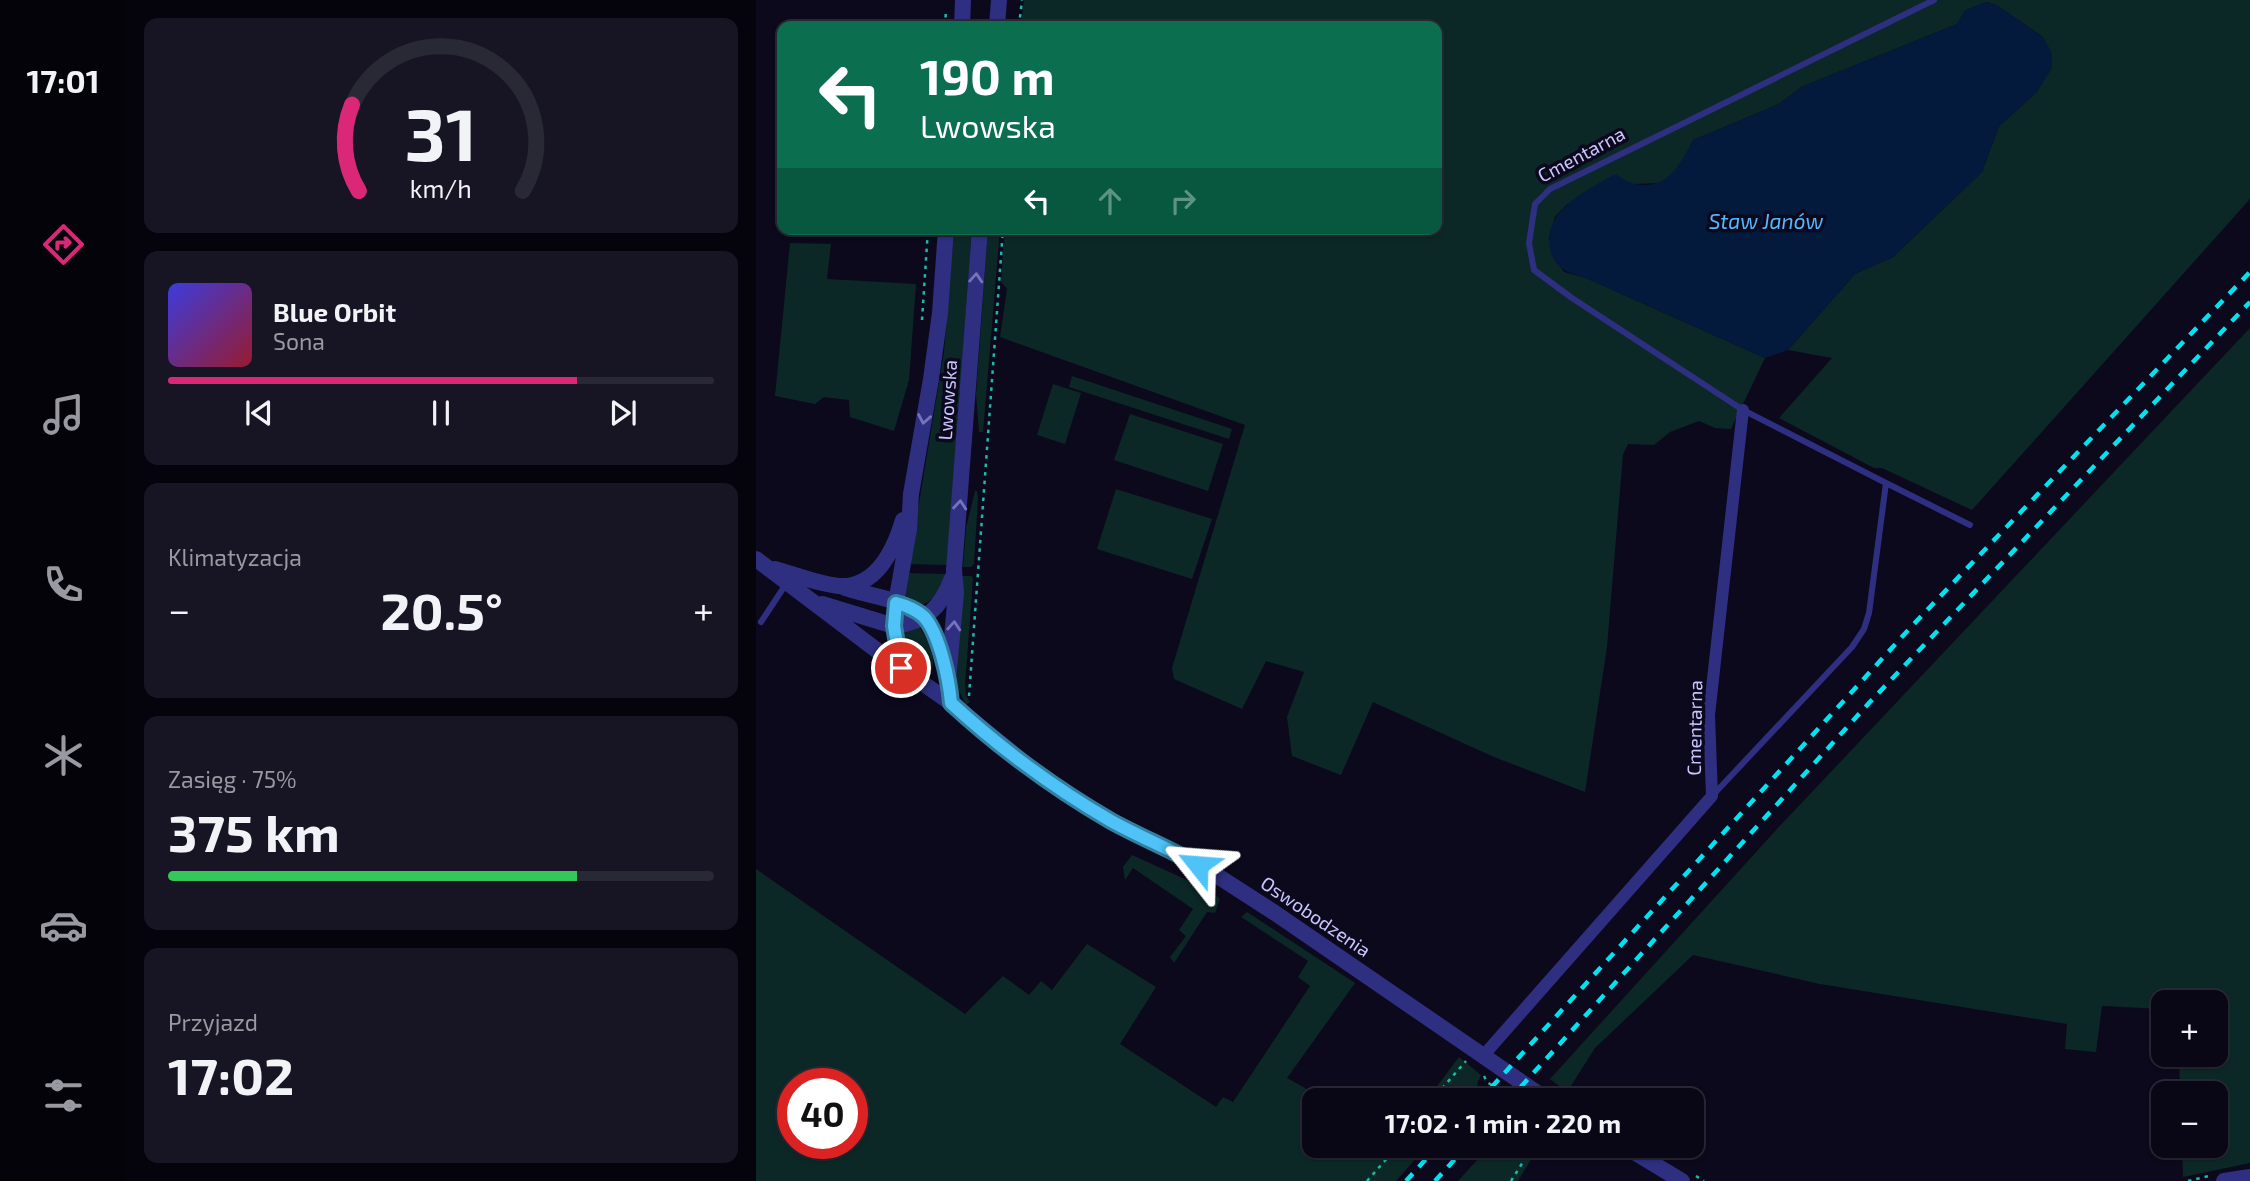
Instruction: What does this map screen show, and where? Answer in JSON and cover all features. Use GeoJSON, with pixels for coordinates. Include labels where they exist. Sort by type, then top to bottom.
{"type":"FeatureCollection","features":[{"type":"Feature","properties":{"kind":"street"},"geometry":{"type":"LineString","coordinates":[[962,21],[964,0]]}},
{"type":"Feature","properties":{"kind":"street"},"geometry":{"type":"LineString","coordinates":[[997,21],[999,0]]}},
{"type":"Feature","properties":{"kind":"street","name":"Lwowska"},"geometry":{"type":"LineString","coordinates":[[901,668],[894,626],[896,603],[935,353],[945,235]]}},
{"type":"Feature","properties":{"kind":"street","name":"Lwowska"},"geometry":{"type":"LineString","coordinates":[[948,680],[980,235]]}},
{"type":"Feature","properties":{"kind":"street","name":"Cmentarna"},"geometry":{"type":"LineString","coordinates":[[1480,1060],[1712,796],[1709,715],[1743,410]]}},
{"type":"Feature","properties":{"kind":"street","name":"Lwowska"},"geometry":{"type":"LineString","coordinates":[[838,586],[858,584],[886,561],[911,494]]}},
{"type":"Feature","properties":{"kind":"street"},"geometry":{"type":"LineString","coordinates":[[761,563],[896,603],[925,617],[948,680],[951,703]]}},
{"type":"Feature","properties":{"kind":"street","name":"Oswobodzenia"},"geometry":{"type":"LineString","coordinates":[[761,563],[951,703],[1043,778],[1072,798],[1216,875],[1275,912],[1480,1060],[1527,1088]]}},
{"type":"Feature","properties":{"kind":"street","name":"Lwowska"},"geometry":{"type":"LineString","coordinates":[[925,617],[946,595],[954,573]]}},
{"type":"Feature","properties":{"kind":"street","name":"Oswobodzenia"},"geometry":{"type":"LineString","coordinates":[[813,601],[894,626]]}},
{"type":"Feature","properties":{"kind":"street"},"geometry":{"type":"LineString","coordinates":[[894,626],[925,617]]}},
{"type":"Feature","properties":{"kind":"street"},"geometry":{"type":"LineString","coordinates":[[1644,1158],[1682,1181]]}},
{"type":"Feature","properties":{"kind":"street"},"geometry":{"type":"LineString","coordinates":[[2224,1181],[2250,1177]]}},
{"type":"Feature","properties":{"kind":"lane","name":"Cmentarna"},"geometry":{"type":"LineString","coordinates":[[1934,0],[1550,188],[1535,204],[1529,243],[1534,270],[1572,298],[1743,410],[1970,525]]}},
{"type":"Feature","properties":{"kind":"lane","name":"Cmentarna"},"geometry":{"type":"LineString","coordinates":[[1712,796],[1852,648],[1864,629],[1869,613],[1886,483]]}},
{"type":"Feature","properties":{"kind":"lane"},"geometry":{"type":"LineString","coordinates":[[761,622],[788,583]]}},
{"type":"Feature","properties":{"kind":"path"},"geometry":{"type":"LineString","coordinates":[[1019,21],[1022,0]]}},
{"type":"Feature","properties":{"kind":"path"},"geometry":{"type":"LineString","coordinates":[[944,21],[946,1]]}},
{"type":"Feature","properties":{"kind":"path"},"geometry":{"type":"LineString","coordinates":[[921,329],[928,235]]}},
{"type":"Feature","properties":{"kind":"path"},"geometry":{"type":"LineString","coordinates":[[966,717],[973,707],[967,693],[979,571],[1003,235]]}},
{"type":"Feature","properties":{"kind":"path"},"geometry":{"type":"LineString","coordinates":[[1447,1088],[1480,1060],[1487,1082],[1496,1088]]}},
{"type":"Feature","properties":{"kind":"path"},"geometry":{"type":"LineString","coordinates":[[1367,1181],[1387,1158]]}},
{"type":"Feature","properties":{"kind":"path"},"geometry":{"type":"LineString","coordinates":[[1511,1181],[1525,1158]]}},
{"type":"Feature","properties":{"kind":"green space"},"geometry":{"type":"Polygon","coordinates":[[[1024,0],[2250,0],[2250,199],[1972,510],[1882,468],[1874,468],[1779,418],[1832,358],[1788,350],[1855,274],[1893,257],[1982,172],[1999,126],[2037,92],[2051,53],[2043,37],[1998,6],[1987,2],[1966,10],[1957,24],[1801,87],[1779,104],[1693,140],[1680,167],[1661,183],[1634,184],[1567,204],[1555,217],[1549,237],[1552,255],[1564,272],[1586,278],[1765,358],[1731,429],[1715,428],[1699,421],[1670,432],[1654,445],[1628,444],[1623,454],[1607,647],[1585,792],[1494,757],[1373,702],[1341,775],[1292,756],[1287,717],[1304,672],[1266,661],[1242,709],[1174,679],[1172,668],[1245,425],[1000,337],[1007,289],[1001,282],[1005,235],[1442,235],[1442,21],[1022,21],[1024,0]]]}},
{"type":"Feature","properties":{"kind":"green space"},"geometry":{"type":"Polygon","coordinates":[[[954,235],[972,235],[947,565],[909,564],[944,352],[954,235]]]}},
{"type":"Feature","properties":{"kind":"green space"},"geometry":{"type":"Polygon","coordinates":[[[988,235],[999,235],[983,432],[979,432],[976,394],[988,235]]]}},
{"type":"Feature","properties":{"kind":"green space"},"geometry":{"type":"Polygon","coordinates":[[[790,243],[831,244],[827,279],[916,284],[909,380],[894,431],[850,417],[849,400],[824,397],[815,404],[775,396],[790,243]]]}},
{"type":"Feature","properties":{"kind":"green space"},"geometry":{"type":"Polygon","coordinates":[[[2250,328],[2250,1163],[2183,1177],[2182,1158],[2228,1158],[2228,1081],[2180,1081],[2179,1067],[2228,1067],[2228,990],[2151,990],[2151,1008],[2102,1006],[2096,1052],[2065,1049],[2067,1024],[1820,984],[1693,955],[1595,1048],[1570,1088],[1562,1088],[1550,1079],[1777,829],[2250,328]]]}},
{"type":"Feature","properties":{"kind":"green space"},"geometry":{"type":"Polygon","coordinates":[[[1072,376],[1232,429],[1229,439],[1069,387],[1072,376]]]}},
{"type":"Feature","properties":{"kind":"green space"},"geometry":{"type":"Polygon","coordinates":[[[1053,384],[1081,393],[1065,444],[1037,435],[1053,384]]]}},
{"type":"Feature","properties":{"kind":"green space"},"geometry":{"type":"Polygon","coordinates":[[[1130,414],[1223,444],[1208,491],[1114,460],[1130,414]]]}},
{"type":"Feature","properties":{"kind":"green space"},"geometry":{"type":"Polygon","coordinates":[[[1116,489],[1212,519],[1192,579],[1097,549],[1116,489]]]}},
{"type":"Feature","properties":{"kind":"green space"},"geometry":{"type":"Polygon","coordinates":[[[975,491],[978,498],[974,564],[971,567],[963,567],[966,528],[975,491]]]}},
{"type":"Feature","properties":{"kind":"green space"},"geometry":{"type":"Polygon","coordinates":[[[907,573],[945,574],[937,592],[931,600],[922,605],[905,595],[907,573]]]}},
{"type":"Feature","properties":{"kind":"green space"},"geometry":{"type":"Polygon","coordinates":[[[961,576],[973,578],[965,684],[966,696],[970,702],[966,705],[954,680],[961,576]]]}},
{"type":"Feature","properties":{"kind":"green space"},"geometry":{"type":"Polygon","coordinates":[[[918,626],[932,651],[933,666],[927,679],[907,659],[900,632],[918,626]]]}},
{"type":"Feature","properties":{"kind":"green space"},"geometry":{"type":"Polygon","coordinates":[[[1132,855],[1211,891],[1220,899],[1215,913],[1207,912],[1174,963],[1170,957],[1186,936],[1179,930],[1193,909],[1133,868],[1125,880],[1123,867],[1132,855]]]}},
{"type":"Feature","properties":{"kind":"green space"},"geometry":{"type":"Polygon","coordinates":[[[756,869],[965,1014],[1003,976],[1029,995],[1041,981],[1052,990],[1087,944],[1156,987],[1120,1044],[1216,1107],[1223,1097],[1233,1102],[1310,986],[1298,977],[1308,961],[1241,917],[1247,912],[1355,983],[1287,1078],[1305,1088],[1302,1088],[1302,1158],[1416,1158],[1396,1181],[756,1181],[756,869]]]}},
{"type":"Feature","properties":{"kind":"green space"},"geometry":{"type":"Polygon","coordinates":[[[1459,1057],[1481,1075],[1476,1088],[1436,1088],[1459,1057]]]}},
{"type":"Feature","properties":{"kind":"green space"},"geometry":{"type":"Polygon","coordinates":[[[1479,1158],[1532,1158],[1518,1181],[1458,1181],[1479,1158]]]}},
{"type":"Feature","properties":{"kind":"water","name":"Staw Janów"},"geometry":{"type":"Polygon","coordinates":[[[1987,2],[1998,6],[2043,37],[2052,53],[2052,68],[2037,92],[1999,126],[1982,172],[1893,257],[1855,274],[1788,350],[1765,358],[1568,272],[1555,261],[1550,248],[1550,234],[1554,222],[1570,202],[1592,187],[1615,174],[1635,184],[1656,183],[1672,174],[1693,140],[1779,104],[1801,87],[1957,24],[1965,10],[1987,2]]]}},
{"type":"Feature","properties":{"kind":"railway"},"geometry":{"type":"LineString","coordinates":[[1491,1088],[1911,627],[2250,272]]}},
{"type":"Feature","properties":{"kind":"railway"},"geometry":{"type":"LineString","coordinates":[[1520,1088],[1869,703],[2250,302]]}},
{"type":"Feature","properties":{"kind":"railway"},"geometry":{"type":"LineString","coordinates":[[1406,1181],[1427,1158]]}},
{"type":"Feature","properties":{"kind":"railway"},"geometry":{"type":"LineString","coordinates":[[1435,1181],[1456,1158]]}},
{"type":"Feature","properties":{"kind":"route"},"geometry":{"type":"LineString","coordinates":[[901,668],[894,626],[896,603],[925,617],[948,680],[951,703],[966,717],[1072,798],[1198,865]]}}]}
